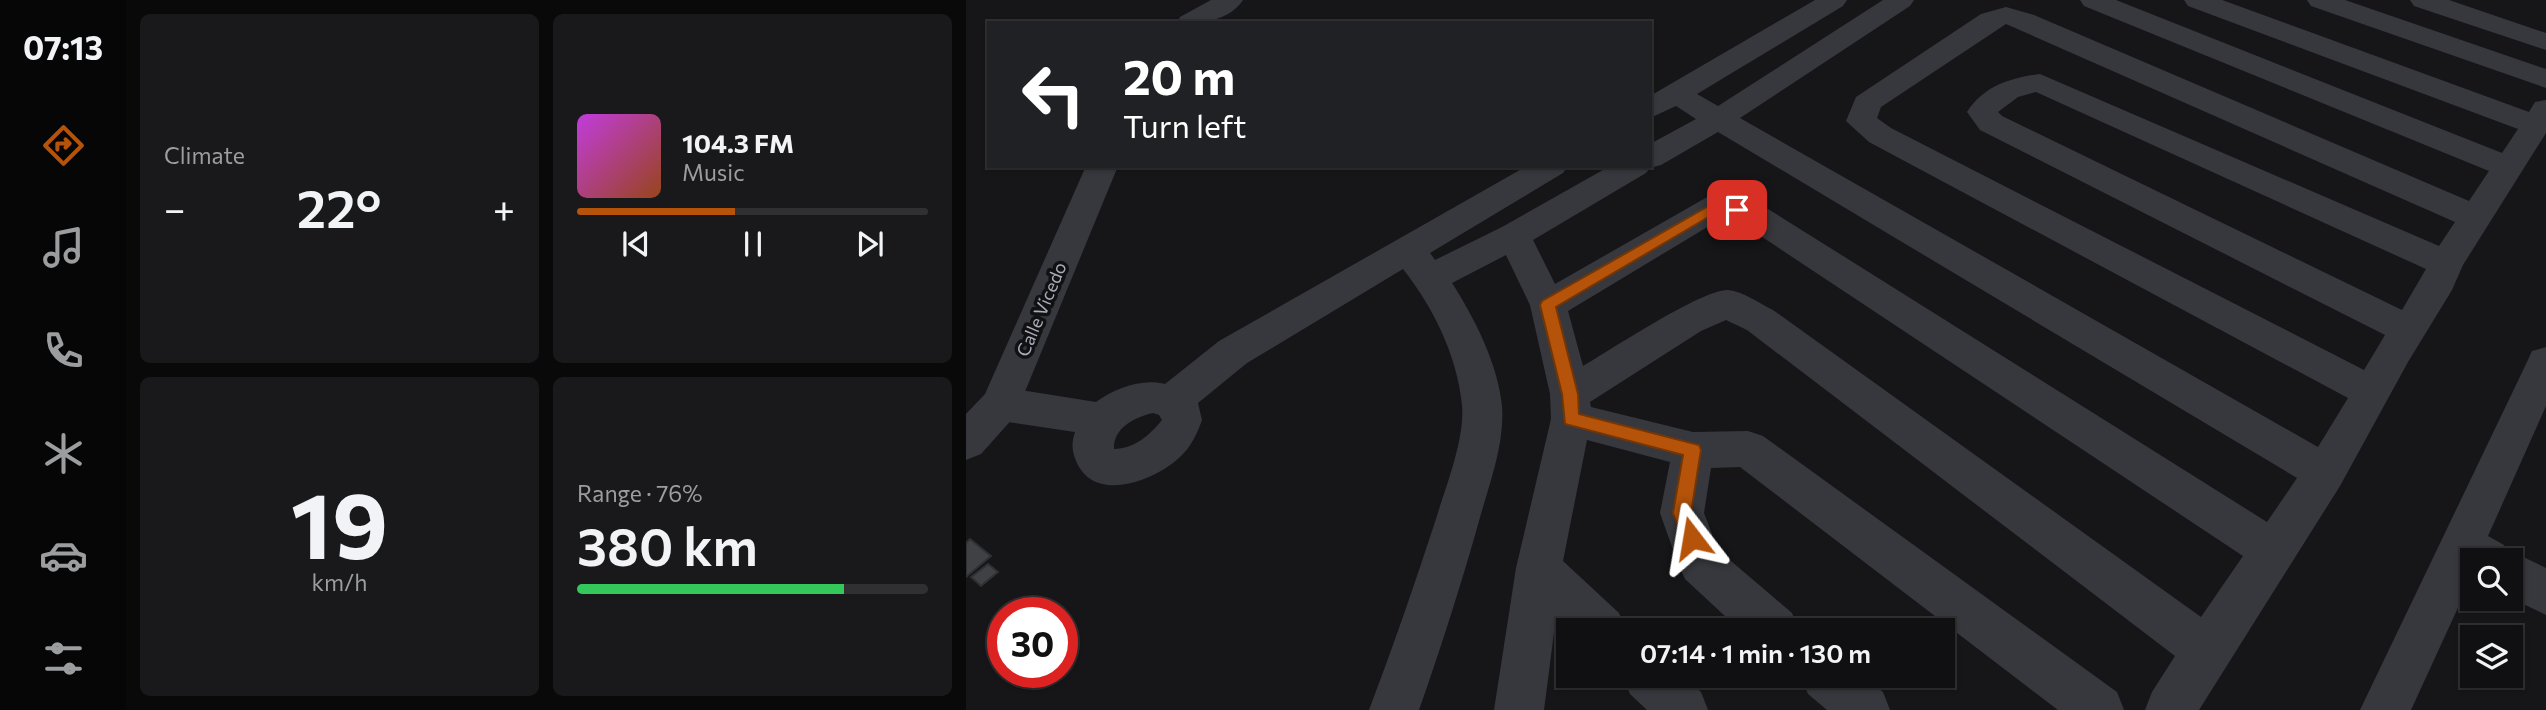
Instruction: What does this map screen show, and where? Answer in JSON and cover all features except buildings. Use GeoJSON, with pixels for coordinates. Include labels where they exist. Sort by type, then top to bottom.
{"type":"FeatureCollection","features":[{"type":"Feature","properties":{"kind":"street"},"geometry":{"type":"LineString","coordinates":[[1193,21],[1230,0]]}},
{"type":"Feature","properties":{"kind":"street"},"geometry":{"type":"LineString","coordinates":[[1663,101],[1834,0]]}},
{"type":"Feature","properties":{"kind":"street"},"geometry":{"type":"LineString","coordinates":[[1652,157],[1718,119],[1902,0]]}},
{"type":"Feature","properties":{"kind":"street"},"geometry":{"type":"LineString","coordinates":[[2093,0],[2508,167]]}},
{"type":"Feature","properties":{"kind":"street"},"geometry":{"type":"LineString","coordinates":[[2170,710],[2206,650],[2325,473],[2373,393],[2388,362],[2439,284],[2446,264],[2542,117],[2197,0]]}},
{"type":"Feature","properties":{"kind":"street"},"geometry":{"type":"LineString","coordinates":[[2320,0],[2546,79]]}},
{"type":"Feature","properties":{"kind":"street"},"geometry":{"type":"LineString","coordinates":[[2423,0],[2546,42]]}},
{"type":"Feature","properties":{"kind":"street"},"geometry":{"type":"LineString","coordinates":[[2373,393],[1880,135],[1861,121],[1867,103],[1991,20],[2006,15],[2475,217]]}},
{"type":"Feature","properties":{"kind":"street"},"geometry":{"type":"LineString","coordinates":[[2409,330],[1992,123],[1982,112],[1988,102],[2022,85],[2040,83],[2446,264]]}},
{"type":"Feature","properties":{"kind":"street"},"geometry":{"type":"LineString","coordinates":[[1663,101],[1718,119],[2325,473]]}},
{"type":"Feature","properties":{"kind":"street","name":"Calle Vicedo"},"geometry":{"type":"LineString","coordinates":[[966,442],[1001,404],[1101,168]]}},
{"type":"Feature","properties":{"kind":"street"},"geometry":{"type":"LineString","coordinates":[[1419,265],[1549,168]]}},
{"type":"Feature","properties":{"kind":"street"},"geometry":{"type":"LineString","coordinates":[[1171,402],[1233,352],[1419,265],[1514,236],[1632,168]]}},
{"type":"Feature","properties":{"kind":"street"},"geometry":{"type":"LineString","coordinates":[[1548,305],[1721,204],[1753,215],[2272,550]]}},
{"type":"Feature","properties":{"kind":"street"},"geometry":{"type":"LineString","coordinates":[[1514,236],[1548,305],[1571,406],[1539,568],[1519,710]]}},
{"type":"Feature","properties":{"kind":"street"},"geometry":{"type":"LineString","coordinates":[[1394,710],[1426,622],[1477,452],[1482,406],[1466,347],[1454,317],[1419,265]]}},
{"type":"Feature","properties":{"kind":"street"},"geometry":{"type":"LineString","coordinates":[[1571,406],[1688,321],[1727,304],[1760,320],[2206,650]]}},
{"type":"Feature","properties":{"kind":"street"},"geometry":{"type":"LineString","coordinates":[[2476,548],[2546,362]]}},
{"type":"Feature","properties":{"kind":"street"},"geometry":{"type":"LineString","coordinates":[[1153,397],[1171,402],[1181,413],[1181,424],[1176,436],[1152,458],[1120,468],[1106,466],[1096,460],[1091,451],[1092,439],[1104,420],[1122,406],[1153,397]]}},
{"type":"Feature","properties":{"kind":"street"},"geometry":{"type":"LineString","coordinates":[[1001,404],[1104,420]]}},
{"type":"Feature","properties":{"kind":"street"},"geometry":{"type":"LineString","coordinates":[[1571,406],[1693,450],[1748,449],[2099,710]]}},
{"type":"Feature","properties":{"kind":"street"},"geometry":{"type":"LineString","coordinates":[[1693,450],[1682,513],[1701,564],[1762,618]]}},
{"type":"Feature","properties":{"kind":"street"},"geometry":{"type":"LineString","coordinates":[[1539,568],[1590,618]]}},
{"type":"Feature","properties":{"kind":"street"},"geometry":{"type":"LineString","coordinates":[[2385,710],[2460,577]]}},
{"type":"Feature","properties":{"kind":"street"},"geometry":{"type":"LineString","coordinates":[[2523,580],[2546,593]]}},
{"type":"Feature","properties":{"kind":"street"},"geometry":{"type":"LineString","coordinates":[[1660,688],[1683,710]]}},
{"type":"Feature","properties":{"kind":"street"},"geometry":{"type":"LineString","coordinates":[[1840,688],[1865,710]]}},
{"type":"Feature","properties":{"kind":"route"},"geometry":{"type":"LineString","coordinates":[[1692,538],[1682,513],[1693,450],[1571,419],[1570,394],[1548,305],[1721,204],[1737,210]]}}]}
